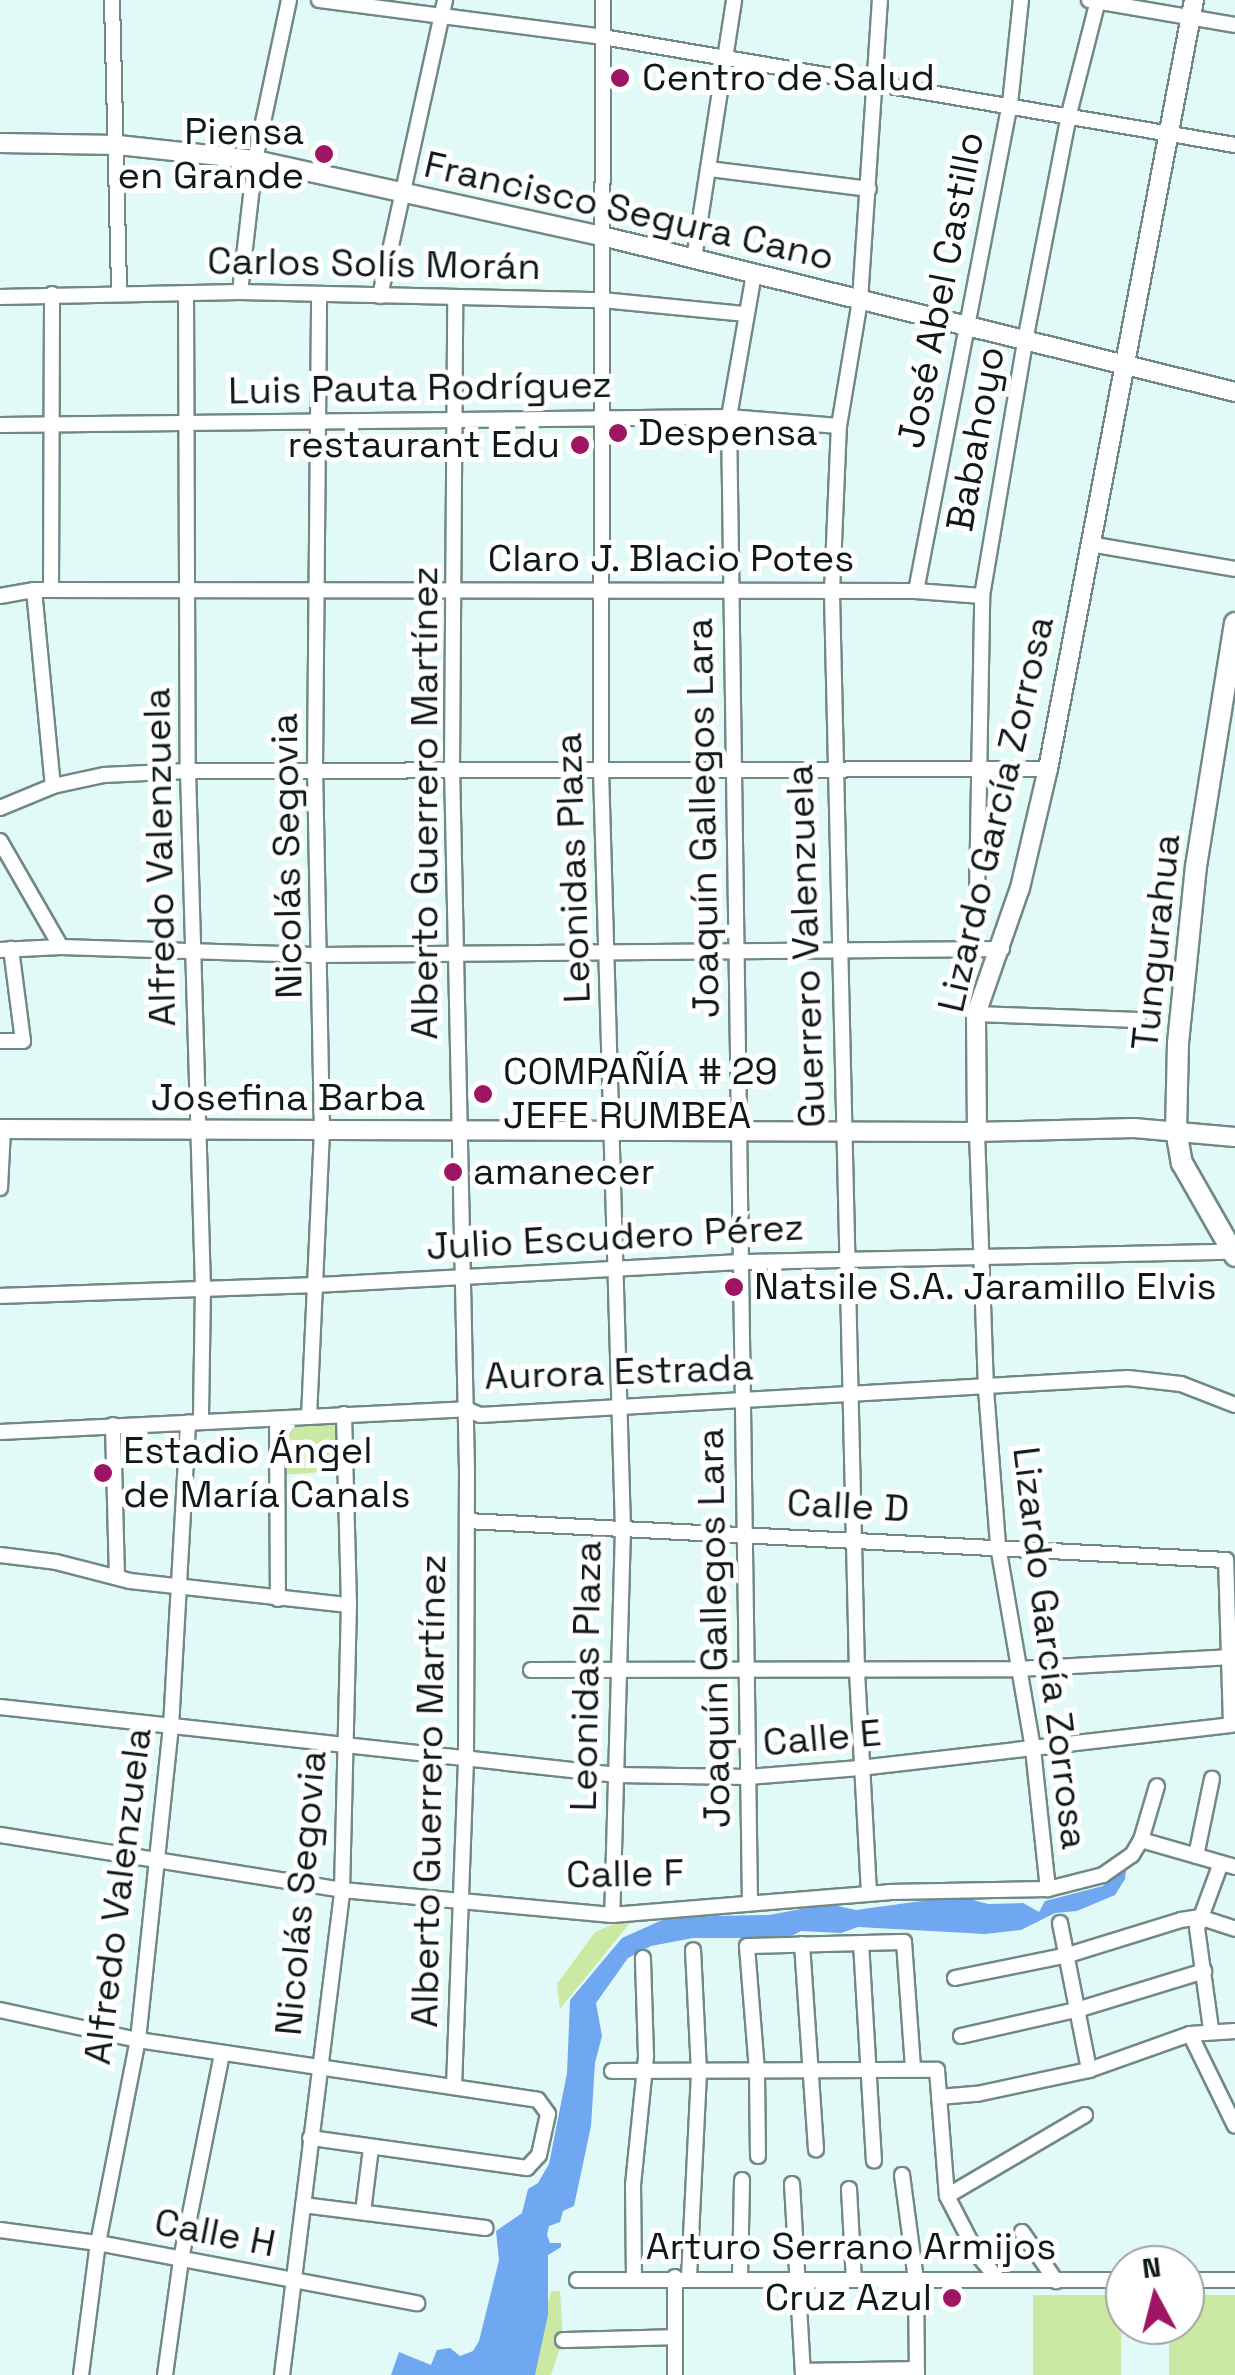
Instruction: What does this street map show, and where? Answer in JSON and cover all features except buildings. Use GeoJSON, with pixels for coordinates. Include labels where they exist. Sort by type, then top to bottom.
{"type":"FeatureCollection","features":[{"type":"Feature","properties":{"kind":"main road","name":"Tungurahua"},"geometry":{"type":"LineString","coordinates":[[1234,1254],[1182,1163],[1176,1130],[1178,1044],[1196,866],[1229,698],[1235,623]]}},
{"type":"Feature","properties":{"kind":"street"},"geometry":{"type":"LineString","coordinates":[[112,0],[119,294]]}},
{"type":"Feature","properties":{"kind":"street"},"geometry":{"type":"LineString","coordinates":[[240,292],[255,160],[288,0]]}},
{"type":"Feature","properties":{"kind":"street"},"geometry":{"type":"LineString","coordinates":[[319,0],[602,37],[1235,145]]}},
{"type":"Feature","properties":{"kind":"street"},"geometry":{"type":"LineString","coordinates":[[380,296],[400,190],[445,0]]}},
{"type":"Feature","properties":{"kind":"street","name":"Leonidas Plaza"},"geometry":{"type":"LineString","coordinates":[[603,0],[601,770],[610,954],[623,1530],[612,1915]]}},
{"type":"Feature","properties":{"kind":"street"},"geometry":{"type":"LineString","coordinates":[[694,259],[734,0]]}},
{"type":"Feature","properties":{"kind":"street","name":"Guerrero Valenzuela"},"geometry":{"type":"LineString","coordinates":[[869,1893],[857,1671],[853,1396],[833,766],[832,592],[840,426],[860,300],[880,0]]}},
{"type":"Feature","properties":{"kind":"street","name":"José Abel Castillo"},"geometry":{"type":"LineString","coordinates":[[916,592],[1010,104],[1021,0]]}},
{"type":"Feature","properties":{"kind":"street"},"geometry":{"type":"LineString","coordinates":[[1095,0],[1193,9],[1235,25]]}},
{"type":"Feature","properties":{"kind":"street","name":"Babahoyo"},"geometry":{"type":"LineString","coordinates":[[977,896],[982,596],[1025,340],[1095,0]]}},
{"type":"Feature","properties":{"kind":"street","name":"Lizardo García Zorrosa"},"geometry":{"type":"LineString","coordinates":[[1048,1890],[1033,1749],[998,1546],[986,1389],[976,1014],[1002,949],[1048,768],[1193,9]]}},
{"type":"Feature","properties":{"kind":"street","name":"Francisco Segura Cano"},"geometry":{"type":"LineString","coordinates":[[0,143],[118,146],[255,160],[602,236],[1235,392]]}},
{"type":"Feature","properties":{"kind":"street"},"geometry":{"type":"LineString","coordinates":[[709,169],[869,189]]}},
{"type":"Feature","properties":{"kind":"street","name":"Joaquín Gallegos Lara"},"geometry":{"type":"LineString","coordinates":[[750,1903],[729,417],[754,274]]}},
{"type":"Feature","properties":{"kind":"street","name":"Carlos Solís Morán"},"geometry":{"type":"LineString","coordinates":[[0,297],[240,292],[602,300],[746,314]]}},
{"type":"Feature","properties":{"kind":"street","name":"Alfredo Valenzuela"},"geometry":{"type":"LineString","coordinates":[[81,2375],[98,2243],[138,2040],[172,1727],[203,1288],[188,771],[186,293]]}},
{"type":"Feature","properties":{"kind":"street"},"geometry":{"type":"LineString","coordinates":[[51,590],[52,294]]}},
{"type":"Feature","properties":{"kind":"street","name":"Nicolás Segovia"},"geometry":{"type":"LineString","coordinates":[[309,1417],[322,1131],[322,955],[315,768],[319,294]]}},
{"type":"Feature","properties":{"kind":"street","name":"Alberto Guerrero Martínez"},"geometry":{"type":"LineString","coordinates":[[454,298],[452,767],[459,954],[467,1522],[466,1756],[454,2087]]}},
{"type":"Feature","properties":{"kind":"street","name":"Luis Pauta Rodríguez"},"geometry":{"type":"LineString","coordinates":[[0,426],[729,417],[840,426]]}},
{"type":"Feature","properties":{"kind":"street"},"geometry":{"type":"LineString","coordinates":[[1090,544],[1235,569]]}},
{"type":"Feature","properties":{"kind":"street"},"geometry":{"type":"LineString","coordinates":[[34,590],[52,786]]}},
{"type":"Feature","properties":{"kind":"street","name":"Claro J. Blacio Potes"},"geometry":{"type":"LineString","coordinates":[[0,595],[34,590],[455,590],[916,592],[982,596]]}},
{"type":"Feature","properties":{"kind":"street"},"geometry":{"type":"LineString","coordinates":[[0,808],[52,786],[104,775],[188,771],[452,767],[1048,768]]}},
{"type":"Feature","properties":{"kind":"street"},"geometry":{"type":"LineString","coordinates":[[0,841],[61,947]]}},
{"type":"Feature","properties":{"kind":"street"},"geometry":{"type":"LineString","coordinates":[[0,1042],[23,1041],[5,950],[61,947],[322,955],[1002,949]]}},
{"type":"Feature","properties":{"kind":"street"},"geometry":{"type":"LineString","coordinates":[[976,1014],[1138,1020]]}},
{"type":"Feature","properties":{"kind":"street"},"geometry":{"type":"LineString","coordinates":[[0,1188],[2,1129]]}},
{"type":"Feature","properties":{"kind":"street","name":"Josefina Barba"},"geometry":{"type":"LineString","coordinates":[[2,1129],[1176,1130],[1235,1137]]}},
{"type":"Feature","properties":{"kind":"street","name":"Julio Escudero Pérez"},"geometry":{"type":"LineString","coordinates":[[0,1296],[317,1285],[742,1262],[982,1254],[1234,1254]]}},
{"type":"Feature","properties":{"kind":"street","name":"Aurora Estrada"},"geometry":{"type":"LineString","coordinates":[[0,1432],[466,1409],[480,1414],[620,1408],[1154,1378],[1235,1405]]}},
{"type":"Feature","properties":{"kind":"street","name":"Nicolás Segovia"},"geometry":{"type":"LineString","coordinates":[[282,2375],[342,1890],[349,1605],[344,1414]]}},
{"type":"Feature","properties":{"kind":"street"},"geometry":{"type":"LineString","coordinates":[[276,1419],[278,1600]]}},
{"type":"Feature","properties":{"kind":"street"},"geometry":{"type":"LineString","coordinates":[[113,1425],[116,1575]]}},
{"type":"Feature","properties":{"kind":"street","name":"Calle D"},"geometry":{"type":"LineString","coordinates":[[467,1522],[854,1538],[1226,1560],[1232,1658]]}},
{"type":"Feature","properties":{"kind":"street"},"geometry":{"type":"LineString","coordinates":[[0,1555],[182,1588],[349,1605]]}},
{"type":"Feature","properties":{"kind":"street"},"geometry":{"type":"LineString","coordinates":[[531,1670],[1018,1669],[1232,1658]]}},
{"type":"Feature","properties":{"kind":"street","name":"Calle E"},"geometry":{"type":"LineString","coordinates":[[0,1707],[617,1775],[748,1777],[860,1768],[1232,1725],[1232,1658]]}},
{"type":"Feature","properties":{"kind":"street"},"geometry":{"type":"LineString","coordinates":[[1196,1856],[1212,1779]]}},
{"type":"Feature","properties":{"kind":"street"},"geometry":{"type":"LineString","coordinates":[[1157,1786],[1142,1840],[1228,1866],[1200,1918],[1211,2030]]}},
{"type":"Feature","properties":{"kind":"street","name":"Calle F"},"geometry":{"type":"LineString","coordinates":[[0,1835],[342,1890],[612,1915],[869,1893],[1048,1890],[1103,1874],[1132,1855],[1142,1840]]}},
{"type":"Feature","properties":{"kind":"street"},"geometry":{"type":"LineString","coordinates":[[955,1978],[1068,1955],[1149,1928],[1200,1918],[1234,1927]]}},
{"type":"Feature","properties":{"kind":"street"},"geometry":{"type":"LineString","coordinates":[[1060,1923],[1080,2009],[1088,2070]]}},
{"type":"Feature","properties":{"kind":"street"},"geometry":{"type":"LineString","coordinates":[[758,2156],[758,2071],[747,1946],[904,1942],[913,2069]]}},
{"type":"Feature","properties":{"kind":"street"},"geometry":{"type":"LineString","coordinates":[[861,1943],[874,2161]]}},
{"type":"Feature","properties":{"kind":"street"},"geometry":{"type":"LineString","coordinates":[[802,1944],[814,2069],[816,2150]]}},
{"type":"Feature","properties":{"kind":"street"},"geometry":{"type":"LineString","coordinates":[[675,2375],[674,2337],[699,2072],[693,1950]]}},
{"type":"Feature","properties":{"kind":"street"},"geometry":{"type":"LineString","coordinates":[[634,2278],[634,2185],[644,2072],[642,1958]]}},
{"type":"Feature","properties":{"kind":"street"},"geometry":{"type":"LineString","coordinates":[[961,2036],[1080,2009],[1204,1972]]}},
{"type":"Feature","properties":{"kind":"street"},"geometry":{"type":"LineString","coordinates":[[0,2010],[138,2040],[538,2100],[547,2107],[548,2125],[539,2155],[534,2163],[520,2169],[310,2138]]}},
{"type":"Feature","properties":{"kind":"street"},"geometry":{"type":"LineString","coordinates":[[940,2097],[977,2094],[1088,2070],[1190,2034],[1235,2031]]}},
{"type":"Feature","properties":{"kind":"street"},"geometry":{"type":"LineString","coordinates":[[1190,2034],[1235,2126]]}},
{"type":"Feature","properties":{"kind":"street"},"geometry":{"type":"LineString","coordinates":[[165,2375],[182,2259],[222,2053]]}},
{"type":"Feature","properties":{"kind":"street"},"geometry":{"type":"LineString","coordinates":[[612,2071],[937,2070],[947,2196],[976,2254],[998,2278]]}},
{"type":"Feature","properties":{"kind":"street"},"geometry":{"type":"LineString","coordinates":[[947,2196],[1085,2116]]}},
{"type":"Feature","properties":{"kind":"street"},"geometry":{"type":"LineString","coordinates":[[363,2212],[371,2148]]}},
{"type":"Feature","properties":{"kind":"street"},"geometry":{"type":"LineString","coordinates":[[792,2184],[803,2373],[917,2372],[916,2280],[902,2175]]}},
{"type":"Feature","properties":{"kind":"street"},"geometry":{"type":"LineString","coordinates":[[740,2277],[742,2180]]}},
{"type":"Feature","properties":{"kind":"street"},"geometry":{"type":"LineString","coordinates":[[849,2188],[854,2280]]}},
{"type":"Feature","properties":{"kind":"street"},"geometry":{"type":"LineString","coordinates":[[304,2205],[486,2228]]}},
{"type":"Feature","properties":{"kind":"street","name":"Calle H"},"geometry":{"type":"LineString","coordinates":[[0,2230],[98,2243],[417,2303]]}},
{"type":"Feature","properties":{"kind":"street"},"geometry":{"type":"LineString","coordinates":[[1022,2232],[1056,2280]]}},
{"type":"Feature","properties":{"kind":"street","name":"Arturo Serrano Armijos"},"geometry":{"type":"LineString","coordinates":[[577,2280],[1105,2280]]}},
{"type":"Feature","properties":{"kind":"street"},"geometry":{"type":"LineString","coordinates":[[1205,2280],[1235,2280]]}},
{"type":"Feature","properties":{"kind":"street"},"geometry":{"type":"LineString","coordinates":[[563,2340],[674,2337]]}},
{"type":"Feature","properties":{"kind":"green space"},"geometry":{"type":"Polygon","coordinates":[[[335,1422],[338,1471],[284,1475],[280,1426],[335,1422]]]}},
{"type":"Feature","properties":{"kind":"green space"},"geometry":{"type":"Polygon","coordinates":[[[638,1913],[560,2009],[557,1984],[595,1932],[638,1913]]]}},
{"type":"Feature","properties":{"kind":"green space"},"geometry":{"type":"Polygon","coordinates":[[[551,2291],[560,2291],[563,2340],[551,2375],[531,2375],[551,2291]]]}},
{"type":"Feature","properties":{"kind":"green space"},"geometry":{"type":"Polygon","coordinates":[[[1033,2295],[1105,2295],[1105,2345],[1121,2345],[1121,2375],[1033,2375],[1033,2295]]]}},
{"type":"Feature","properties":{"kind":"green space"},"geometry":{"type":"Polygon","coordinates":[[[1205,2295],[1235,2295],[1235,2375],[1169,2375],[1169,2345],[1205,2345],[1205,2295]]]}},
{"type":"Feature","properties":{"kind":"water"},"geometry":{"type":"Polygon","coordinates":[[[1117,1869],[1126,1871],[1115,1895],[1077,1911],[1055,1913],[1021,1930],[985,1934],[858,1927],[841,1933],[801,1931],[788,1938],[693,1938],[651,1946],[628,1958],[596,2003],[602,2036],[595,2063],[591,2126],[574,2206],[563,2211],[560,2222],[549,2226],[550,2243],[561,2243],[561,2247],[548,2255],[548,2315],[535,2375],[391,2375],[399,2352],[431,2365],[437,2350],[450,2348],[460,2356],[473,2351],[479,2341],[499,2260],[496,2231],[522,2213],[528,2189],[538,2183],[549,2164],[567,2073],[570,2000],[622,1938],[669,1917],[769,1915],[828,1904],[856,1910],[958,1896],[988,1904],[1023,1903],[1039,1912],[1045,1901],[1103,1886],[1117,1869]]]}},
{"type":"Feature","properties":{"kind":"place","name":"Centro de Salud"},"geometry":{"type":"Point","coordinates":[620,78]}},
{"type":"Feature","properties":{"kind":"place","name":"Piensa en Grande"},"geometry":{"type":"Point","coordinates":[324,154]}},
{"type":"Feature","properties":{"kind":"place","name":"Despensa"},"geometry":{"type":"Point","coordinates":[618,433]}},
{"type":"Feature","properties":{"kind":"place","name":"restaurant Edu"},"geometry":{"type":"Point","coordinates":[580,445]}},
{"type":"Feature","properties":{"kind":"place","name":"COMPAÑÍA # 29 JEFE RUMBEA"},"geometry":{"type":"Point","coordinates":[483,1094]}},
{"type":"Feature","properties":{"kind":"place","name":"amanecer"},"geometry":{"type":"Point","coordinates":[453,1172]}},
{"type":"Feature","properties":{"kind":"place","name":"Natsile S.A. Jaramillo Elvis"},"geometry":{"type":"Point","coordinates":[734,1287]}},
{"type":"Feature","properties":{"kind":"place","name":"Estadio Ángel de María Canals"},"geometry":{"type":"Point","coordinates":[103,1473]}},
{"type":"Feature","properties":{"kind":"place","name":"Cruz Azul"},"geometry":{"type":"Point","coordinates":[952,2298]}}]}
